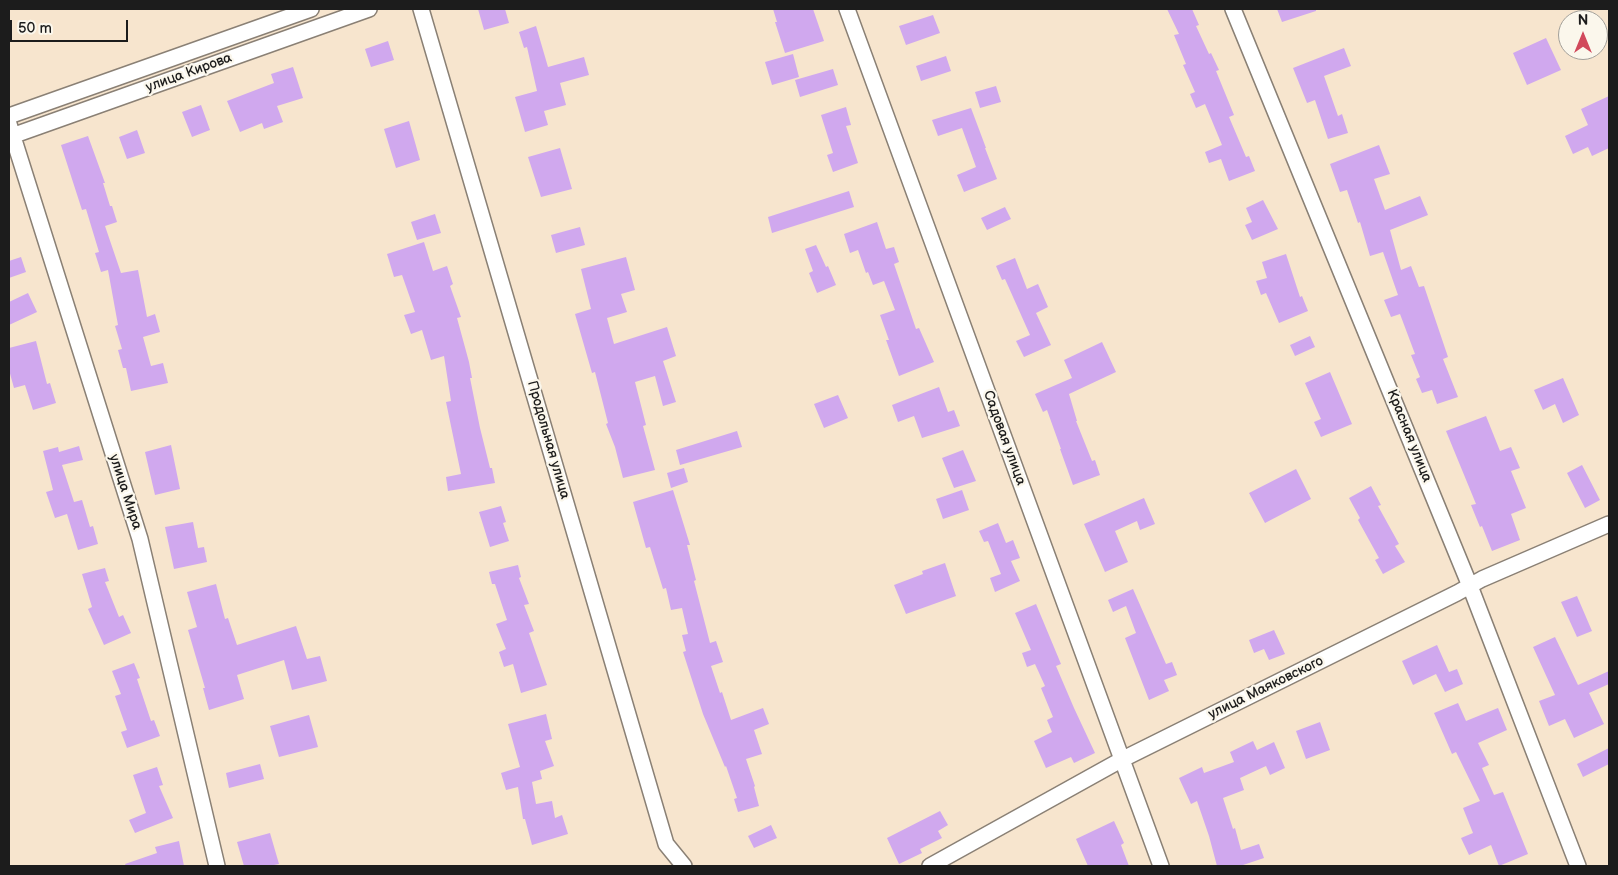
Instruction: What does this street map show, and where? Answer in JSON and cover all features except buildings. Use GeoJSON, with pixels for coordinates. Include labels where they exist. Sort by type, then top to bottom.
{"type":"FeatureCollection","features":[{"type":"Feature","properties":{"kind":"street","name":"улица Кирова"},"geometry":{"type":"LineString","coordinates":[[9,116],[311,9]]}},
{"type":"Feature","properties":{"kind":"street","name":"улица Кирова"},"geometry":{"type":"LineString","coordinates":[[10,132],[368,9]]}},
{"type":"Feature","properties":{"kind":"street","name":"Продольная улица"},"geometry":{"type":"LineString","coordinates":[[421,9],[666,844],[684,866]]}},
{"type":"Feature","properties":{"kind":"street","name":"Садовая улица"},"geometry":{"type":"LineString","coordinates":[[847,9],[1161,866]]}},
{"type":"Feature","properties":{"kind":"street","name":"Красная улица"},"geometry":{"type":"LineString","coordinates":[[1233,9],[1470,586],[1578,866]]}},
{"type":"Feature","properties":{"kind":"street","name":"улица Мира"},"geometry":{"type":"LineString","coordinates":[[10,132],[140,539],[217,866]]}},
{"type":"Feature","properties":{"kind":"street","name":"улица Маяковского"},"geometry":{"type":"LineString","coordinates":[[930,866],[1121,760],[1482,579],[1609,524]]}}]}
